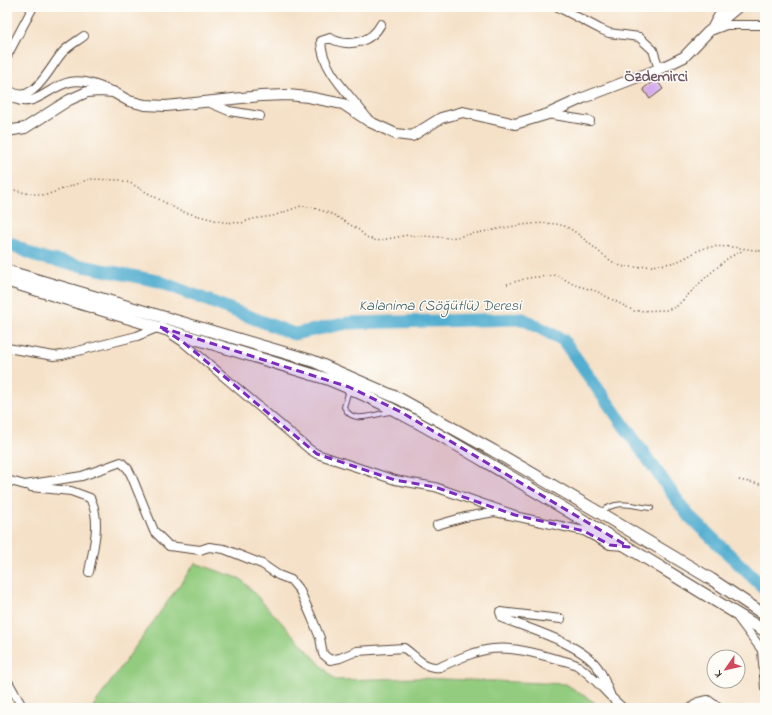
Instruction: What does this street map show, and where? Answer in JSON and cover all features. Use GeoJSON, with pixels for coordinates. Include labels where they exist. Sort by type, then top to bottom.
{"type":"FeatureCollection","features":[{"type":"Feature","properties":{"kind":"main road"},"geometry":{"type":"LineString","coordinates":[[7,272],[313,361],[400,399],[494,451],[600,513],[710,579],[765,615]]}},
{"type":"Feature","properties":{"kind":"main road"},"geometry":{"type":"LineString","coordinates":[[7,281],[327,378],[401,412],[629,547],[765,631]]}},
{"type":"Feature","properties":{"kind":"street"},"geometry":{"type":"LineString","coordinates":[[7,56],[33,7]]}},
{"type":"Feature","properties":{"kind":"street"},"geometry":{"type":"LineString","coordinates":[[558,7],[600,29],[639,37],[653,50],[659,69]]}},
{"type":"Feature","properties":{"kind":"street"},"geometry":{"type":"LineString","coordinates":[[708,32],[723,7]]}},
{"type":"Feature","properties":{"kind":"street"},"geometry":{"type":"LineString","coordinates":[[7,95],[14,100],[25,102],[36,99],[70,82],[90,82],[129,101],[145,105],[166,106],[210,103],[261,96],[288,95],[308,97],[343,104],[370,122],[396,134],[412,136],[450,114],[463,112],[515,124],[548,114],[583,98],[659,69],[684,57],[708,32],[738,7]]}},
{"type":"Feature","properties":{"kind":"street"},"geometry":{"type":"LineString","coordinates":[[370,122],[329,71],[321,52],[321,41],[330,38],[338,42],[357,42],[376,33],[381,24]]}},
{"type":"Feature","properties":{"kind":"street"},"geometry":{"type":"LineString","coordinates":[[708,32],[726,25],[765,25]]}},
{"type":"Feature","properties":{"kind":"street"},"geometry":{"type":"LineString","coordinates":[[7,88],[11,92],[20,95],[30,93],[44,78],[64,50],[84,36]]}},
{"type":"Feature","properties":{"kind":"street"},"geometry":{"type":"LineString","coordinates":[[7,131],[25,128],[69,100],[87,92],[113,92]]}},
{"type":"Feature","properties":{"kind":"street"},"geometry":{"type":"LineString","coordinates":[[210,103],[229,111],[260,116]]}},
{"type":"Feature","properties":{"kind":"street"},"geometry":{"type":"LineString","coordinates":[[548,114],[590,121]]}},
{"type":"Feature","properties":{"kind":"street"},"geometry":{"type":"LineString","coordinates":[[7,348],[54,356],[62,355],[137,336],[160,327],[183,342],[313,452],[346,465],[390,479],[436,487],[515,515],[564,528],[584,531],[610,545],[629,547]]}},
{"type":"Feature","properties":{"kind":"street"},"geometry":{"type":"LineString","coordinates":[[25,485],[82,476],[121,462],[128,469],[132,477],[154,530],[169,546],[200,550],[209,547],[224,548],[262,564],[278,575],[291,580],[300,591],[312,618],[320,638],[323,654],[330,660],[340,658],[357,651],[404,648],[421,663],[435,668],[489,648],[506,648],[529,652],[577,665],[623,708]]}},
{"type":"Feature","properties":{"kind":"street"},"geometry":{"type":"LineString","coordinates":[[7,480],[25,485],[71,491],[90,498],[95,507],[96,524],[89,572]]}},
{"type":"Feature","properties":{"kind":"street"},"geometry":{"type":"LineString","coordinates":[[437,525],[495,512],[515,515]]}},
{"type":"Feature","properties":{"kind":"street"},"geometry":{"type":"LineString","coordinates":[[561,619],[500,612],[502,618],[562,642],[586,657],[600,671],[612,699]]}},
{"type":"Feature","properties":{"kind":"street"},"geometry":{"type":"LineString","coordinates":[[733,612],[762,650],[765,688]]}},
{"type":"Feature","properties":{"kind":"street"},"geometry":{"type":"LineString","coordinates":[[7,680],[22,708]]}},
{"type":"Feature","properties":{"kind":"street"},"geometry":{"type":"LineString","coordinates":[[691,708],[698,702],[708,700],[720,708]]}},
{"type":"Feature","properties":{"kind":"lane"},"geometry":{"type":"LineString","coordinates":[[349,388],[344,407],[347,413],[357,418],[369,417],[379,413],[401,412]]}},
{"type":"Feature","properties":{"kind":"lane"},"geometry":{"type":"LineString","coordinates":[[600,513],[611,505],[621,504],[651,508]]}},
{"type":"Feature","properties":{"kind":"path"},"geometry":{"type":"LineString","coordinates":[[7,188],[25,193],[46,195],[90,179],[120,180],[130,183],[180,211],[211,220],[233,223],[273,216],[301,206],[311,206],[332,214],[359,230],[366,237],[377,241],[408,235],[461,237],[524,225],[544,223],[554,224],[573,230],[606,257],[624,267],[678,261],[706,248],[715,246],[765,252]]}},
{"type":"Feature","properties":{"kind":"path"},"geometry":{"type":"LineString","coordinates":[[507,284],[528,278],[557,275],[575,286],[596,291],[634,311],[666,310],[676,307],[705,278],[728,258],[746,250]]}},
{"type":"Feature","properties":{"kind":"path"},"geometry":{"type":"LineString","coordinates":[[739,480],[765,485]]}},
{"type":"Feature","properties":{"kind":"highlighted area"},"geometry":{"type":"Polygon","coordinates":[[[160,327],[349,387],[401,412],[629,547],[610,545],[584,531],[515,515],[435,487],[395,480],[317,454],[183,342],[160,327]]]}},
{"type":"Feature","properties":{"kind":"green space"},"geometry":{"type":"Polygon","coordinates":[[[195,563],[241,579],[335,680],[419,678],[566,684],[603,708],[92,708],[195,563]]]}},
{"type":"Feature","properties":{"kind":"building"},"geometry":{"type":"Polygon","coordinates":[[[656,79],[663,89],[650,99],[643,89],[656,79]]]}},
{"type":"Feature","properties":{"kind":"waterway","name":"Kalanima (Söğütlü) Deresi"},"geometry":{"type":"LineString","coordinates":[[7,242],[38,257],[158,281],[294,334],[348,323],[523,319],[563,340],[687,514],[765,589]]}},
{"type":"Feature","properties":{"kind":"district","name":"Özdemirci"},"geometry":{"type":"Point","coordinates":[656,77]}}]}
